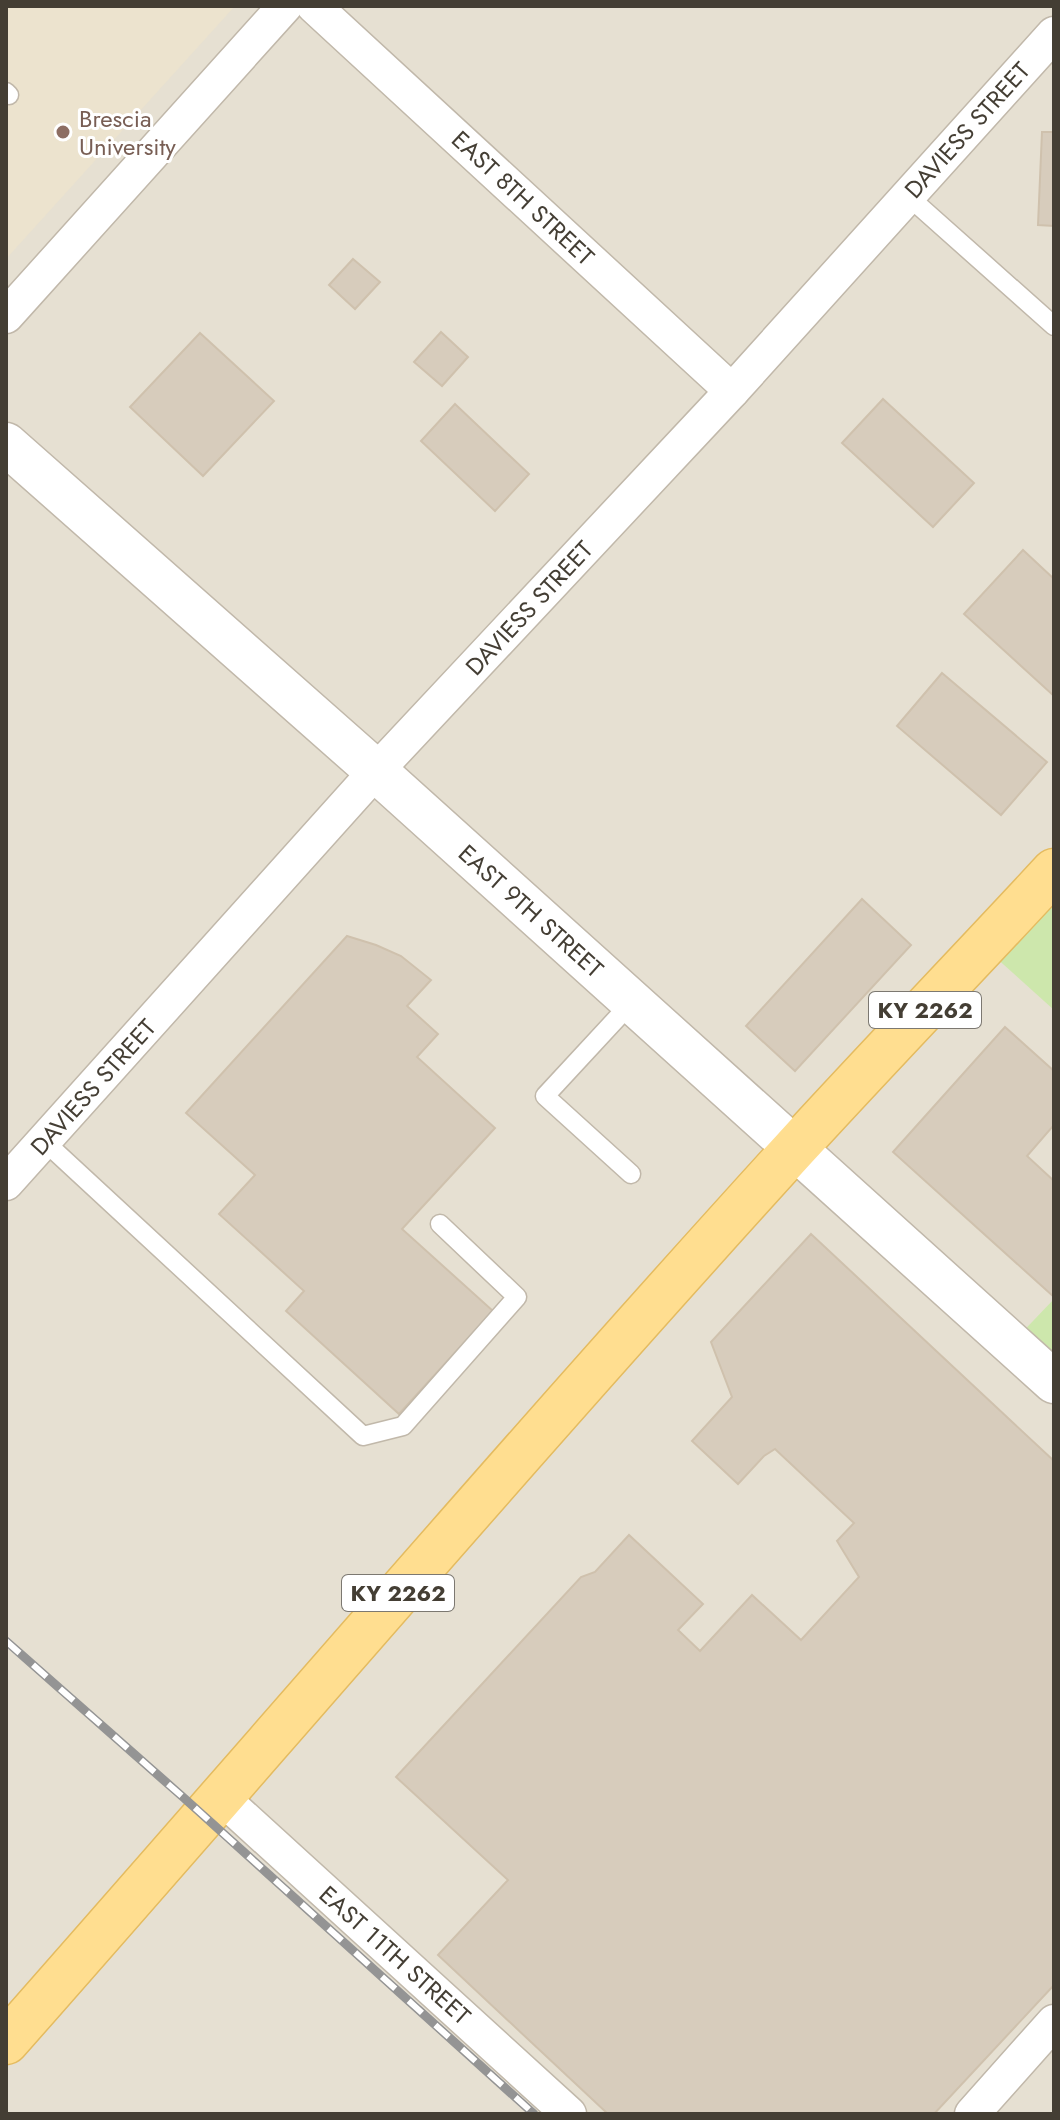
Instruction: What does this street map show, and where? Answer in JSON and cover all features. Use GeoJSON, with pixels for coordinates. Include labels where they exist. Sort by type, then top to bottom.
{"type":"FeatureCollection","features":[{"type":"Feature","properties":{"kind":"main road","name":"KY 2262"},"geometry":{"type":"LineString","coordinates":[[6,2042],[390,1602],[795,1148],[1054,871]]}},
{"type":"Feature","properties":{"kind":"street"},"geometry":{"type":"LineString","coordinates":[[6,316],[285,6]]}},
{"type":"Feature","properties":{"kind":"street","name":"EAST 8TH STREET"},"geometry":{"type":"LineString","coordinates":[[314,6],[732,391]]}},
{"type":"Feature","properties":{"kind":"street","name":"DAVIESS STREET"},"geometry":{"type":"LineString","coordinates":[[6,1183],[376,771],[732,391],[1054,34]]}},
{"type":"Feature","properties":{"kind":"street","name":"EAST 9TH STREET"},"geometry":{"type":"LineString","coordinates":[[6,444],[376,771],[1054,1382]]}},
{"type":"Feature","properties":{"kind":"street","name":"EAST 11TH STREET"},"geometry":{"type":"LineString","coordinates":[[221,1797],[569,2114]]}},
{"type":"Feature","properties":{"kind":"street"},"geometry":{"type":"LineString","coordinates":[[972,2114],[1054,2022]]}},
{"type":"Feature","properties":{"kind":"lane"},"geometry":{"type":"LineString","coordinates":[[908,196],[1054,326]]}},
{"type":"Feature","properties":{"kind":"lane"},"geometry":{"type":"LineString","coordinates":[[631,1174],[545,1096],[632,1002]]}},
{"type":"Feature","properties":{"kind":"lane"},"geometry":{"type":"LineString","coordinates":[[44,1141],[363,1436],[403,1426],[517,1297],[440,1224]]}},
{"type":"Feature","properties":{"kind":"shaded area"},"geometry":{"type":"Polygon","coordinates":[[[6,6],[1054,6],[1054,2114],[6,2114],[6,6]]]}},
{"type":"Feature","properties":{"kind":"shaded area","name":"Brescia University"},"geometry":{"type":"Polygon","coordinates":[[[6,6],[235,6],[6,259],[6,6]]]}},
{"type":"Feature","properties":{"kind":"green space"},"geometry":{"type":"Polygon","coordinates":[[[1054,871],[1054,1010],[984,947],[1054,871]]]}},
{"type":"Feature","properties":{"kind":"green space"},"geometry":{"type":"Polygon","coordinates":[[[1054,1299],[1054,1382],[1011,1344],[1054,1299]]]}},
{"type":"Feature","properties":{"kind":"building"},"geometry":{"type":"Polygon","coordinates":[[[1042,132],[1054,132],[1054,226],[1038,225],[1042,132]]]}},
{"type":"Feature","properties":{"kind":"building"},"geometry":{"type":"Polygon","coordinates":[[[353,259],[380,282],[355,309],[329,285],[353,259]]]}},
{"type":"Feature","properties":{"kind":"building"},"geometry":{"type":"Polygon","coordinates":[[[441,332],[468,357],[442,386],[414,362],[441,332]]]}},
{"type":"Feature","properties":{"kind":"building"},"geometry":{"type":"Polygon","coordinates":[[[200,333],[274,401],[203,476],[130,407],[200,333]]]}},
{"type":"Feature","properties":{"kind":"building"},"geometry":{"type":"Polygon","coordinates":[[[883,399],[974,483],[933,527],[842,443],[883,399]]]}},
{"type":"Feature","properties":{"kind":"building"},"geometry":{"type":"Polygon","coordinates":[[[455,404],[529,474],[495,511],[421,441],[455,404]]]}},
{"type":"Feature","properties":{"kind":"building"},"geometry":{"type":"Polygon","coordinates":[[[1023,550],[1054,579],[1054,696],[964,614],[1023,550]]]}},
{"type":"Feature","properties":{"kind":"building"},"geometry":{"type":"Polygon","coordinates":[[[942,673],[1047,762],[1001,815],[897,726],[942,673]]]}},
{"type":"Feature","properties":{"kind":"building"},"geometry":{"type":"Polygon","coordinates":[[[862,899],[911,945],[795,1071],[746,1026],[862,899]]]}},
{"type":"Feature","properties":{"kind":"building"},"geometry":{"type":"Polygon","coordinates":[[[347,936],[401,956],[431,980],[407,1006],[438,1034],[417,1057],[495,1128],[402,1229],[493,1311],[399,1414],[286,1311],[304,1291],[219,1214],[255,1175],[186,1113],[347,936]]]}},
{"type":"Feature","properties":{"kind":"building"},"geometry":{"type":"Polygon","coordinates":[[[1005,1027],[1054,1071],[1054,1125],[1027,1156],[1054,1181],[1054,1297],[893,1152],[1005,1027]]]}},
{"type":"Feature","properties":{"kind":"building"},"geometry":{"type":"Polygon","coordinates":[[[811,1234],[1054,1461],[1054,1985],[934,2114],[608,2114],[438,1955],[508,1880],[396,1777],[581,1577],[595,1572],[629,1535],[703,1604],[678,1630],[700,1651],[752,1595],[801,1640],[859,1577],[837,1541],[854,1523],[775,1449],[764,1456],[738,1484],[692,1441],[732,1397],[711,1342],[811,1234]]]}},
{"type":"Feature","properties":{"kind":"railway"},"geometry":{"type":"LineString","coordinates":[[6,1641],[534,2114]]}},
{"type":"Feature","properties":{"kind":"place","name":"Brescia University"},"geometry":{"type":"Point","coordinates":[63,132]}}]}
